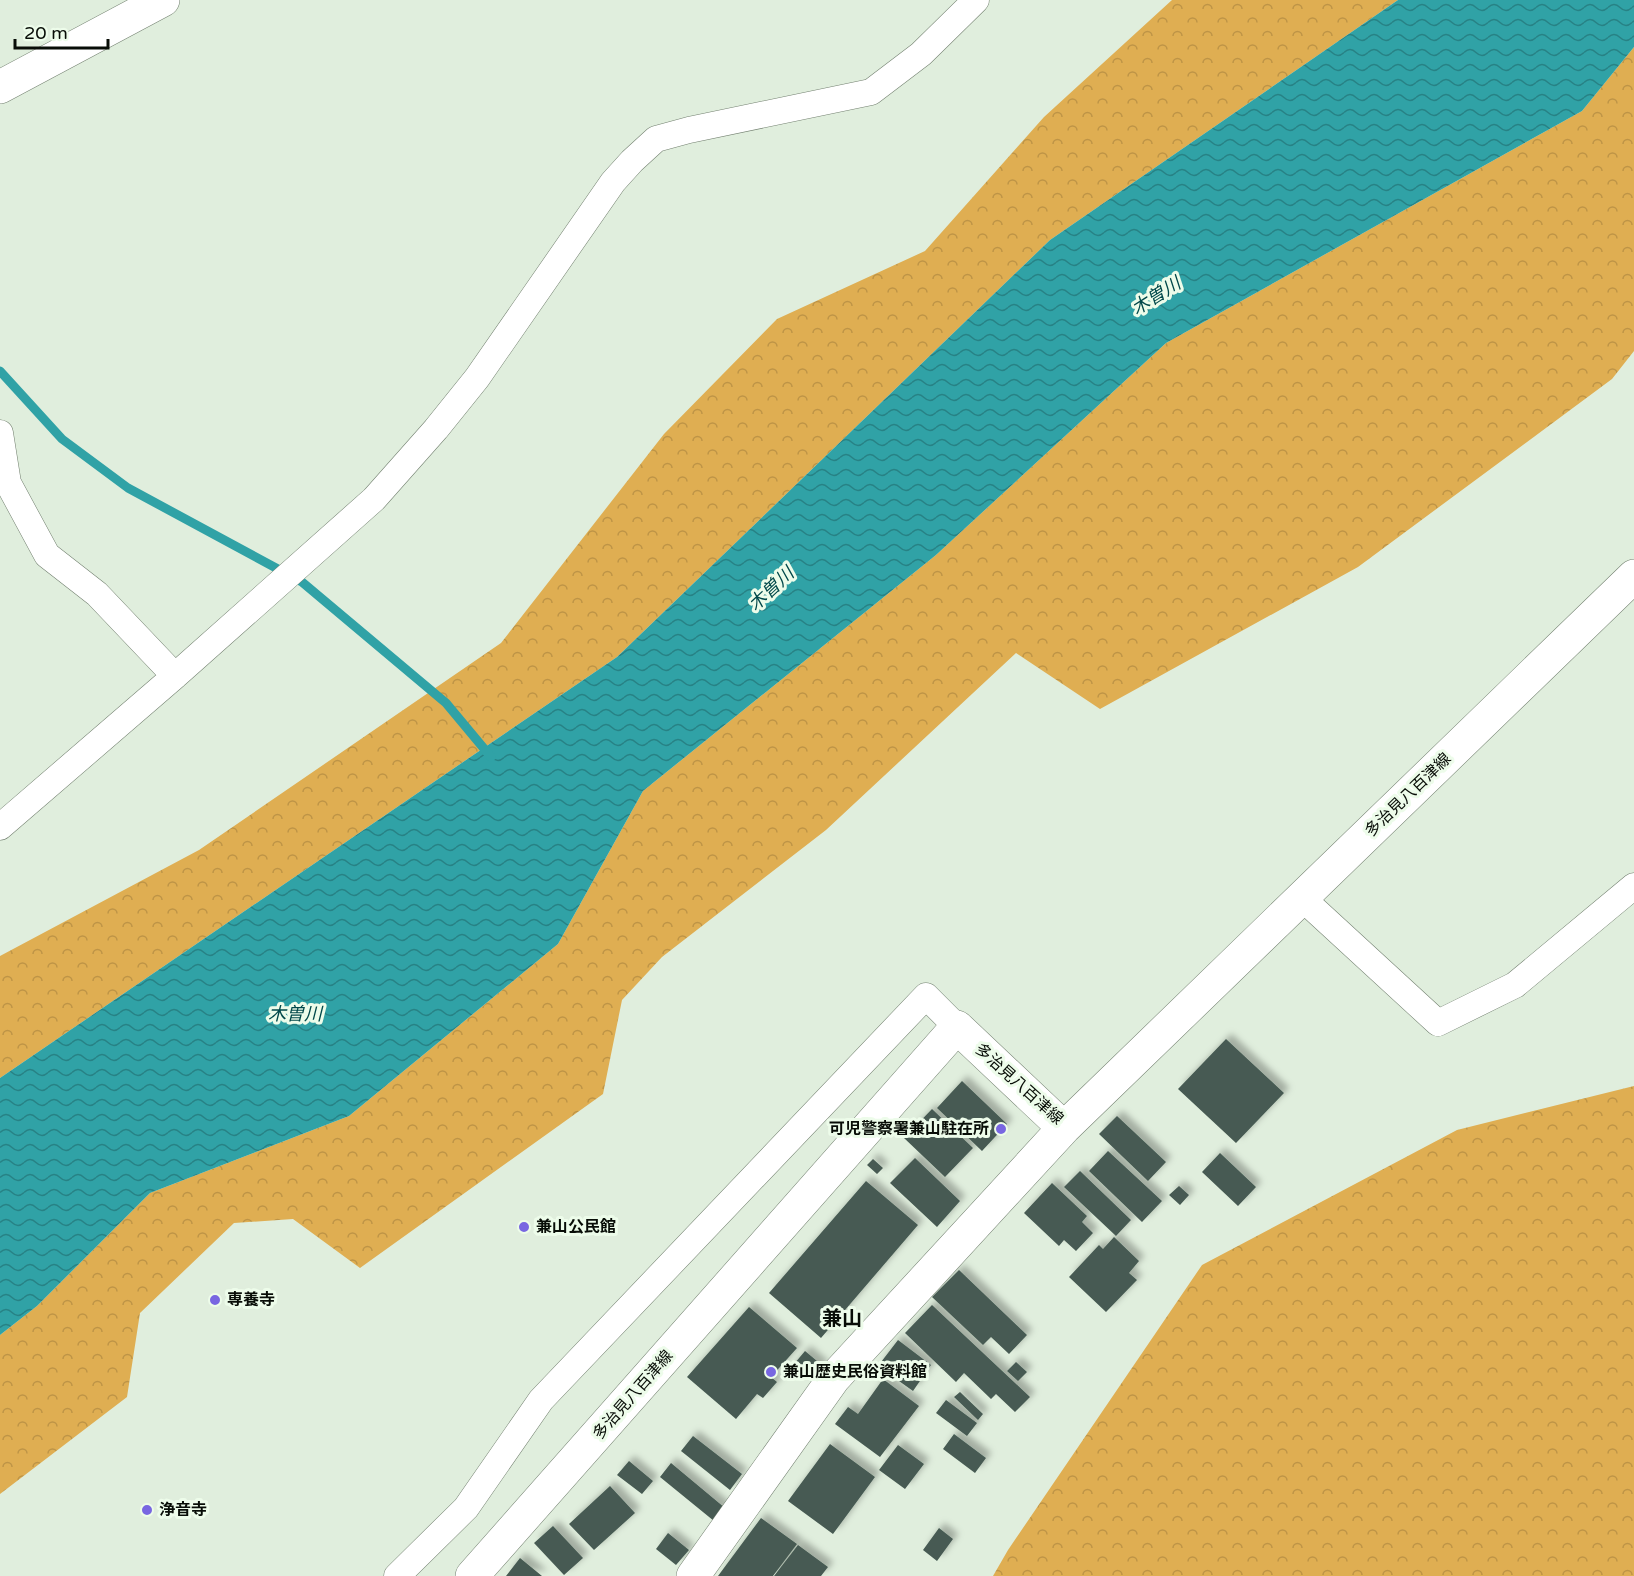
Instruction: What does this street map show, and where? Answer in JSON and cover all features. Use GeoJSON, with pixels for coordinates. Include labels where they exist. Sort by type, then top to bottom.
{"type":"FeatureCollection","features":[{"type":"Feature","properties":{"kind":"main road"},"geometry":{"type":"LineString","coordinates":[[0,87],[163,0]]}},
{"type":"Feature","properties":{"kind":"main road","name":"多治見八百津線"},"geometry":{"type":"LineString","coordinates":[[472,1576],[957,1027],[1064,1128],[1634,576]]}},
{"type":"Feature","properties":{"kind":"main road"},"geometry":{"type":"LineString","coordinates":[[693,1576],[834,1378],[1064,1128]]}},
{"type":"Feature","properties":{"kind":"street"},"geometry":{"type":"LineString","coordinates":[[0,827],[175,676],[374,499],[436,429],[477,378],[613,182],[656,139],[871,92],[921,54],[976,0]]}},
{"type":"Feature","properties":{"kind":"street"},"geometry":{"type":"LineString","coordinates":[[0,433],[8,483],[47,555],[97,594],[175,676]]}},
{"type":"Feature","properties":{"kind":"street"},"geometry":{"type":"LineString","coordinates":[[1302,898],[1438,1023],[1515,985],[1634,886]]}},
{"type":"Feature","properties":{"kind":"street"},"geometry":{"type":"LineString","coordinates":[[397,1576],[466,1508],[541,1400],[926,996],[957,1027]]}},
{"type":"Feature","properties":{"kind":"green space"},"geometry":{"type":"Polygon","coordinates":[[[1172,0],[1398,0],[1050,240],[617,657],[0,1078],[0,956],[199,850],[501,643],[664,434],[777,319],[925,251],[1044,117],[1172,0]]]}},
{"type":"Feature","properties":{"kind":"green space"},"geometry":{"type":"Polygon","coordinates":[[[1634,47],[1634,351],[1612,379],[1358,567],[1100,709],[1016,653],[826,830],[662,957],[622,1000],[603,1094],[360,1268],[293,1219],[234,1223],[140,1313],[127,1397],[0,1494],[0,1335],[37,1306],[150,1193],[349,1116],[558,944],[643,791],[936,555],[1166,343],[1582,111],[1634,47]]]}},
{"type":"Feature","properties":{"kind":"green space"},"geometry":{"type":"Polygon","coordinates":[[[1634,1086],[1634,1576],[993,1576],[1008,1550],[1202,1265],[1457,1130],[1634,1086]]]}},
{"type":"Feature","properties":{"kind":"water","name":"木曽川"},"geometry":{"type":"Polygon","coordinates":[[[1398,0],[1634,0],[1634,47],[1582,111],[1166,343],[936,555],[643,791],[558,944],[349,1116],[150,1193],[37,1306],[0,1335],[0,1078],[617,657],[1050,240],[1398,0]]]}},
{"type":"Feature","properties":{"kind":"building"},"geometry":{"type":"Polygon","coordinates":[[[1226,1039],[1284,1093],[1236,1143],[1178,1089],[1226,1039]]]}},
{"type":"Feature","properties":{"kind":"building"},"geometry":{"type":"Polygon","coordinates":[[[962,1081],[1007,1124],[982,1151],[937,1108],[962,1081]]]}},
{"type":"Feature","properties":{"kind":"building"},"geometry":{"type":"Polygon","coordinates":[[[932,1109],[973,1148],[945,1177],[904,1138],[932,1109]]]}},
{"type":"Feature","properties":{"kind":"building"},"geometry":{"type":"Polygon","coordinates":[[[1117,1116],[1166,1162],[1148,1181],[1099,1134],[1117,1116]]]}},
{"type":"Feature","properties":{"kind":"building"},"geometry":{"type":"Polygon","coordinates":[[[1108,1151],[1162,1201],[1142,1222],[1089,1171],[1108,1151]]]}},
{"type":"Feature","properties":{"kind":"building"},"geometry":{"type":"Polygon","coordinates":[[[1220,1153],[1256,1187],[1238,1206],[1202,1172],[1220,1153]]]}},
{"type":"Feature","properties":{"kind":"building"},"geometry":{"type":"Polygon","coordinates":[[[915,1158],[960,1201],[937,1227],[890,1183],[915,1158]]]}},
{"type":"Feature","properties":{"kind":"building"},"geometry":{"type":"Polygon","coordinates":[[[873,1159],[883,1168],[877,1174],[867,1165],[873,1159]]]}},
{"type":"Feature","properties":{"kind":"building"},"geometry":{"type":"Polygon","coordinates":[[[1080,1171],[1131,1220],[1116,1236],[1064,1187],[1080,1171]]]}},
{"type":"Feature","properties":{"kind":"building"},"geometry":{"type":"Polygon","coordinates":[[[866,1181],[918,1225],[821,1338],[769,1293],[866,1181]]]}},
{"type":"Feature","properties":{"kind":"building"},"geometry":{"type":"Polygon","coordinates":[[[1052,1183],[1087,1216],[1082,1222],[1093,1233],[1076,1251],[1064,1240],[1059,1246],[1024,1213],[1052,1183]]]}},
{"type":"Feature","properties":{"kind":"building"},"geometry":{"type":"Polygon","coordinates":[[[1179,1186],[1189,1195],[1180,1205],[1169,1195],[1179,1186]]]}},
{"type":"Feature","properties":{"kind":"building"},"geometry":{"type":"Polygon","coordinates":[[[1114,1237],[1139,1261],[1129,1273],[1137,1280],[1106,1312],[1069,1277],[1099,1245],[1103,1249],[1114,1237]]]}},
{"type":"Feature","properties":{"kind":"building"},"geometry":{"type":"Polygon","coordinates":[[[959,1270],[1027,1335],[1009,1354],[991,1337],[983,1345],[932,1297],[959,1270]]]}},
{"type":"Feature","properties":{"kind":"building"},"geometry":{"type":"Polygon","coordinates":[[[932,1305],[1030,1397],[1015,1412],[996,1394],[991,1399],[964,1373],[956,1382],[905,1333],[932,1305]]]}},
{"type":"Feature","properties":{"kind":"building"},"geometry":{"type":"Polygon","coordinates":[[[749,1307],[797,1348],[771,1377],[777,1382],[763,1398],[757,1394],[736,1419],[687,1377],[749,1307]]]}},
{"type":"Feature","properties":{"kind":"building"},"geometry":{"type":"Polygon","coordinates":[[[898,1340],[931,1365],[913,1391],[878,1366],[898,1340]]]}},
{"type":"Feature","properties":{"kind":"building"},"geometry":{"type":"Polygon","coordinates":[[[805,1351],[823,1366],[813,1377],[805,1371],[799,1378],[789,1370],[805,1351]]]}},
{"type":"Feature","properties":{"kind":"building"},"geometry":{"type":"Polygon","coordinates":[[[1016,1362],[1027,1372],[1018,1381],[1007,1371],[1016,1362]]]}},
{"type":"Feature","properties":{"kind":"building"},"geometry":{"type":"Polygon","coordinates":[[[883,1379],[919,1406],[880,1457],[835,1424],[848,1407],[858,1414],[883,1379]]]}},
{"type":"Feature","properties":{"kind":"building"},"geometry":{"type":"Polygon","coordinates":[[[960,1392],[983,1414],[978,1420],[954,1397],[960,1392]]]}},
{"type":"Feature","properties":{"kind":"building"},"geometry":{"type":"Polygon","coordinates":[[[946,1400],[977,1423],[967,1436],[936,1413],[946,1400]]]}},
{"type":"Feature","properties":{"kind":"building"},"geometry":{"type":"Polygon","coordinates":[[[954,1434],[986,1458],[975,1473],[943,1449],[954,1434]]]}},
{"type":"Feature","properties":{"kind":"building"},"geometry":{"type":"Polygon","coordinates":[[[693,1436],[742,1474],[730,1490],[681,1451],[693,1436]]]}},
{"type":"Feature","properties":{"kind":"building"},"geometry":{"type":"Polygon","coordinates":[[[830,1444],[875,1477],[833,1534],[788,1501],[830,1444]]]}},
{"type":"Feature","properties":{"kind":"building"},"geometry":{"type":"Polygon","coordinates":[[[898,1445],[924,1464],[905,1489],[879,1470],[898,1445]]]}},
{"type":"Feature","properties":{"kind":"building"},"geometry":{"type":"Polygon","coordinates":[[[629,1461],[653,1481],[642,1494],[617,1475],[629,1461]]]}},
{"type":"Feature","properties":{"kind":"building"},"geometry":{"type":"Polygon","coordinates":[[[671,1463],[725,1508],[714,1521],[660,1477],[671,1463]]]}},
{"type":"Feature","properties":{"kind":"building"},"geometry":{"type":"Polygon","coordinates":[[[610,1486],[635,1513],[594,1550],[569,1524],[610,1486]]]}},
{"type":"Feature","properties":{"kind":"building"},"geometry":{"type":"Polygon","coordinates":[[[761,1518],[797,1544],[773,1576],[718,1576],[761,1518]]]}},
{"type":"Feature","properties":{"kind":"building"},"geometry":{"type":"Polygon","coordinates":[[[553,1526],[583,1558],[564,1575],[534,1543],[553,1526]]]}},
{"type":"Feature","properties":{"kind":"building"},"geometry":{"type":"Polygon","coordinates":[[[939,1528],[953,1539],[937,1561],[923,1550],[939,1528]]]}},
{"type":"Feature","properties":{"kind":"building"},"geometry":{"type":"Polygon","coordinates":[[[668,1533],[689,1550],[676,1565],[656,1549],[668,1533]]]}},
{"type":"Feature","properties":{"kind":"building"},"geometry":{"type":"Polygon","coordinates":[[[798,1545],[828,1567],[821,1576],[774,1576],[798,1545]]]}},
{"type":"Feature","properties":{"kind":"building"},"geometry":{"type":"Polygon","coordinates":[[[520,1558],[542,1576],[506,1576],[520,1558]]]}},
{"type":"Feature","properties":{"kind":"waterway"},"geometry":{"type":"LineString","coordinates":[[0,371],[62,439],[128,488],[302,582],[446,703],[491,757]]}},
{"type":"Feature","properties":{"kind":"place","name":"可児警察署兼山駐在所"},"geometry":{"type":"Point","coordinates":[1001,1129]}},
{"type":"Feature","properties":{"kind":"place","name":"兼山公民館"},"geometry":{"type":"Point","coordinates":[524,1227]}},
{"type":"Feature","properties":{"kind":"place","name":"専養寺"},"geometry":{"type":"Point","coordinates":[215,1300]}},
{"type":"Feature","properties":{"kind":"place","name":"兼山歴史民俗資料館"},"geometry":{"type":"Point","coordinates":[771,1372]}},
{"type":"Feature","properties":{"kind":"place","name":"浄音寺"},"geometry":{"type":"Point","coordinates":[147,1510]}},
{"type":"Feature","properties":{"kind":"district","name":"兼山"},"geometry":{"type":"Point","coordinates":[842,1319]}}]}
